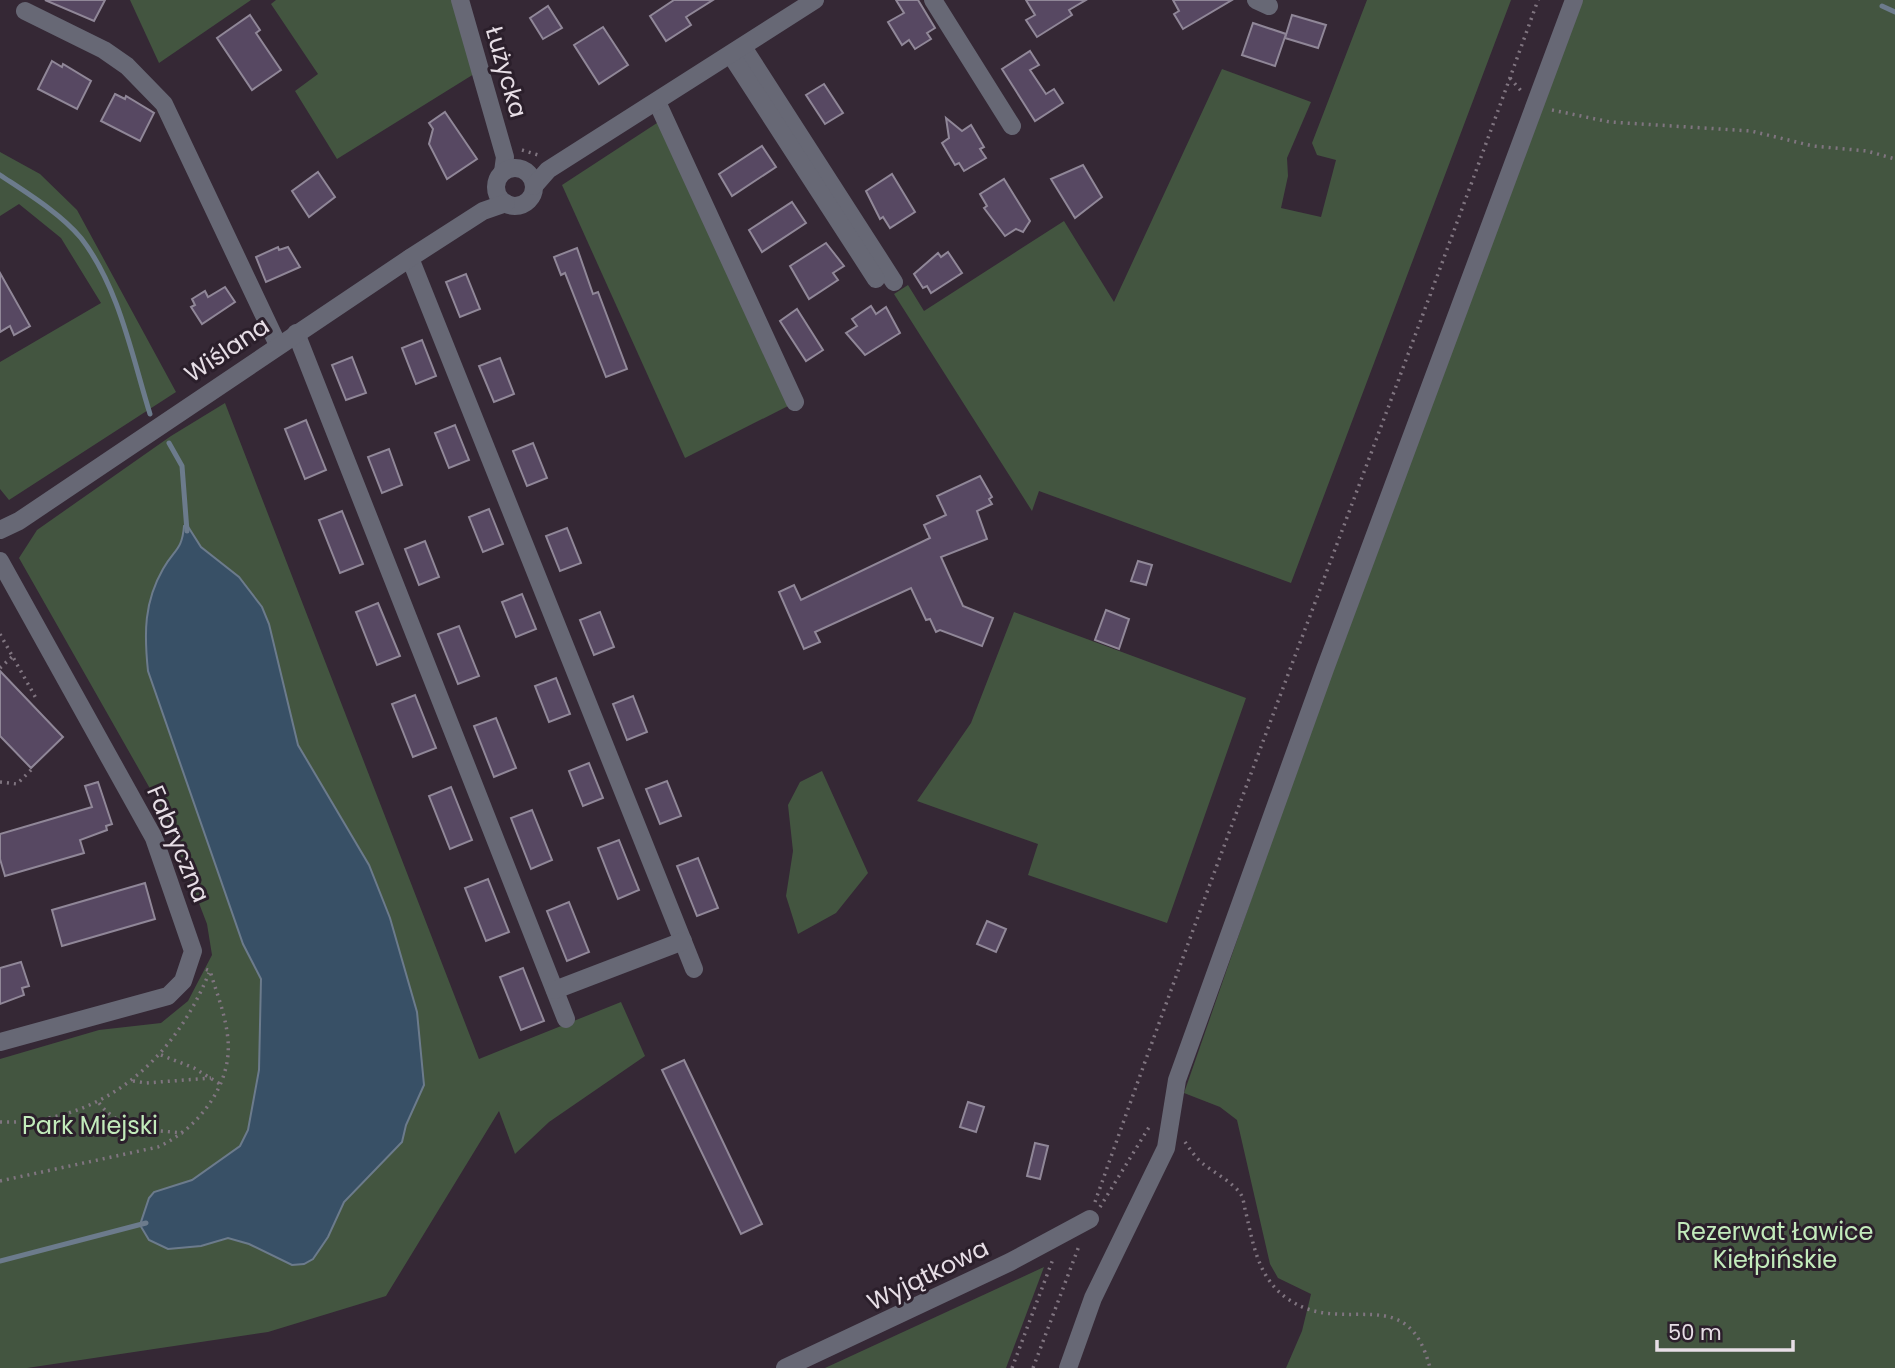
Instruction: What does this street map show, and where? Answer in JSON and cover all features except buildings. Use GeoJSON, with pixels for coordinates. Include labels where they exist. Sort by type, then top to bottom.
{"type":"FeatureCollection","features":[{"type":"Feature","properties":{"kind":"street","name":"Łużycka"},"geometry":{"type":"LineString","coordinates":[[460,0],[517,171]]}},
{"type":"Feature","properties":{"kind":"street"},"geometry":{"type":"LineString","coordinates":[[517,171],[531,197],[522,204],[501,198],[497,181],[517,171],[548,170],[815,0]]}},
{"type":"Feature","properties":{"kind":"street"},"geometry":{"type":"LineString","coordinates":[[933,0],[1012,126]]}},
{"type":"Feature","properties":{"kind":"street"},"geometry":{"type":"LineString","coordinates":[[1068,1368],[1093,1298],[1166,1148],[1182,1067],[1329,656],[1574,0]]}},
{"type":"Feature","properties":{"kind":"street"},"geometry":{"type":"LineString","coordinates":[[25,11],[104,50],[127,66],[164,104],[278,345]]}},
{"type":"Feature","properties":{"kind":"street"},"geometry":{"type":"LineString","coordinates":[[737,51],[885,280]]}},
{"type":"Feature","properties":{"kind":"street"},"geometry":{"type":"LineString","coordinates":[[657,102],[795,402]]}},
{"type":"Feature","properties":{"kind":"street","name":"Wiślana"},"geometry":{"type":"LineString","coordinates":[[0,530],[19,521],[501,198]]}},
{"type":"Feature","properties":{"kind":"street"},"geometry":{"type":"LineString","coordinates":[[410,258],[694,969]]}},
{"type":"Feature","properties":{"kind":"street"},"geometry":{"type":"LineString","coordinates":[[296,333],[566,1019]]}},
{"type":"Feature","properties":{"kind":"street","name":"Fabryczna"},"geometry":{"type":"LineString","coordinates":[[0,561],[147,821],[193,951],[183,981],[168,996],[0,1042]]}},
{"type":"Feature","properties":{"kind":"street"},"geometry":{"type":"LineString","coordinates":[[555,990],[683,941]]}},
{"type":"Feature","properties":{"kind":"street","name":"Wyjątkowa"},"geometry":{"type":"LineString","coordinates":[[785,1368],[874,1329],[1090,1219]]}},
{"type":"Feature","properties":{"kind":"path"},"geometry":{"type":"LineString","coordinates":[[1033,1368],[1090,1219],[1193,923],[1446,256],[1538,0]]}},
{"type":"Feature","properties":{"kind":"path"},"geometry":{"type":"LineString","coordinates":[[1535,107],[1610,122],[1751,131],[1813,146],[1867,151],[1895,159]]}},
{"type":"Feature","properties":{"kind":"path"},"geometry":{"type":"LineString","coordinates":[[0,634],[37,700]]}},
{"type":"Feature","properties":{"kind":"path"},"geometry":{"type":"LineString","coordinates":[[0,668],[13,656]]}},
{"type":"Feature","properties":{"kind":"path"},"geometry":{"type":"LineString","coordinates":[[0,782],[17,784],[33,769]]}},
{"type":"Feature","properties":{"kind":"path"},"geometry":{"type":"LineString","coordinates":[[0,1122],[64,1115],[99,1103],[134,1081],[161,1055],[192,1011],[207,970],[229,1042],[229,1059],[220,1084],[200,1118],[183,1133],[158,1147],[0,1181]]}},
{"type":"Feature","properties":{"kind":"path"},"geometry":{"type":"LineString","coordinates":[[161,1055],[220,1084]]}},
{"type":"Feature","properties":{"kind":"path"},"geometry":{"type":"LineString","coordinates":[[134,1081],[146,1083],[211,1078]]}},
{"type":"Feature","properties":{"kind":"path"},"geometry":{"type":"LineString","coordinates":[[99,1103],[121,1121],[139,1128],[183,1133]]}},
{"type":"Feature","properties":{"kind":"path"},"geometry":{"type":"LineString","coordinates":[[1090,1219],[1109,1196],[1157,1113]]}},
{"type":"Feature","properties":{"kind":"path"},"geometry":{"type":"LineString","coordinates":[[1184,1141],[1199,1161],[1241,1194],[1256,1256],[1268,1284],[1292,1302],[1326,1315],[1377,1313],[1412,1326],[1424,1345],[1430,1368]]}},
{"type":"Feature","properties":{"kind":"path"},"geometry":{"type":"LineString","coordinates":[[1012,1368],[1054,1257],[1047,1242]]}},
{"type":"Feature","properties":{"kind":"green space"},"geometry":{"type":"Polygon","coordinates":[[[130,0],[251,0],[159,63],[130,0]]]}},
{"type":"Feature","properties":{"kind":"green space"},"geometry":{"type":"Polygon","coordinates":[[[276,0],[453,0],[474,74],[337,159],[295,91],[318,74],[271,4],[276,0]]]}},
{"type":"Feature","properties":{"kind":"green space"},"geometry":{"type":"Polygon","coordinates":[[[1367,0],[1511,0],[1291,583],[1039,491],[1032,511],[894,294],[908,285],[924,311],[1064,221],[1114,302],[1222,69],[1311,102],[1287,158],[1288,176],[1281,208],[1321,217],[1336,160],[1317,155],[1312,143],[1367,0]]]}},
{"type":"Feature","properties":{"kind":"green space","name":"Rezerwat Ławice Kiełpińskie"},"geometry":{"type":"Polygon","coordinates":[[[1578,0],[1895,0],[1895,1368],[1286,1368],[1302,1331],[1311,1294],[1278,1278],[1270,1264],[1237,1120],[1220,1107],[1184,1093],[1347,623],[1578,0]]]}},
{"type":"Feature","properties":{"kind":"green space"},"geometry":{"type":"Polygon","coordinates":[[[660,121],[790,405],[685,458],[562,185],[660,121]]]}},
{"type":"Feature","properties":{"kind":"green space"},"geometry":{"type":"Polygon","coordinates":[[[0,152],[40,174],[77,210],[176,392],[9,500],[0,489],[0,362],[101,303],[61,238],[19,204],[0,216],[0,152]]]}},
{"type":"Feature","properties":{"kind":"green space","name":"Park Miejski"},"geometry":{"type":"Polygon","coordinates":[[[225,403],[479,1059],[621,1002],[645,1056],[549,1122],[515,1154],[499,1111],[386,1296],[268,1332],[27,1368],[0,1368],[0,1059],[99,1030],[161,1023],[188,1001],[212,955],[207,924],[165,815],[19,558],[37,530],[171,436],[225,403]]]}},
{"type":"Feature","properties":{"kind":"green space"},"geometry":{"type":"Polygon","coordinates":[[[1014,612],[1246,698],[1167,923],[1028,875],[1038,844],[917,801],[971,723],[1014,612]]]}},
{"type":"Feature","properties":{"kind":"green space"},"geometry":{"type":"Polygon","coordinates":[[[822,771],[868,873],[836,913],[798,934],[786,896],[793,851],[788,805],[800,782],[822,771]]]}},
{"type":"Feature","properties":{"kind":"green space"},"geometry":{"type":"Polygon","coordinates":[[[1044,1267],[1006,1368],[825,1368],[1044,1267]]]}},
{"type":"Feature","properties":{"kind":"water"},"geometry":{"type":"Polygon","coordinates":[[[187,525],[201,547],[239,577],[262,607],[269,624],[298,745],[369,865],[390,918],[417,1012],[424,1085],[406,1125],[402,1142],[344,1202],[328,1237],[313,1259],[304,1264],[292,1265],[249,1244],[228,1238],[201,1246],[168,1249],[149,1240],[140,1225],[149,1198],[154,1192],[192,1180],[240,1146],[248,1130],[259,1070],[261,979],[243,944],[148,671],[146,631],[152,594],[163,569],[179,545],[184,526],[187,525]]]}},
{"type":"Feature","properties":{"kind":"waterway"},"geometry":{"type":"LineString","coordinates":[[1882,6],[1895,12]]}},
{"type":"Feature","properties":{"kind":"waterway"},"geometry":{"type":"LineString","coordinates":[[0,175],[63,220],[81,238],[94,257],[115,300],[150,414]]}},
{"type":"Feature","properties":{"kind":"waterway"},"geometry":{"type":"LineString","coordinates":[[169,443],[182,466],[187,531]]}},
{"type":"Feature","properties":{"kind":"waterway"},"geometry":{"type":"LineString","coordinates":[[0,1261],[146,1223]]}}]}
